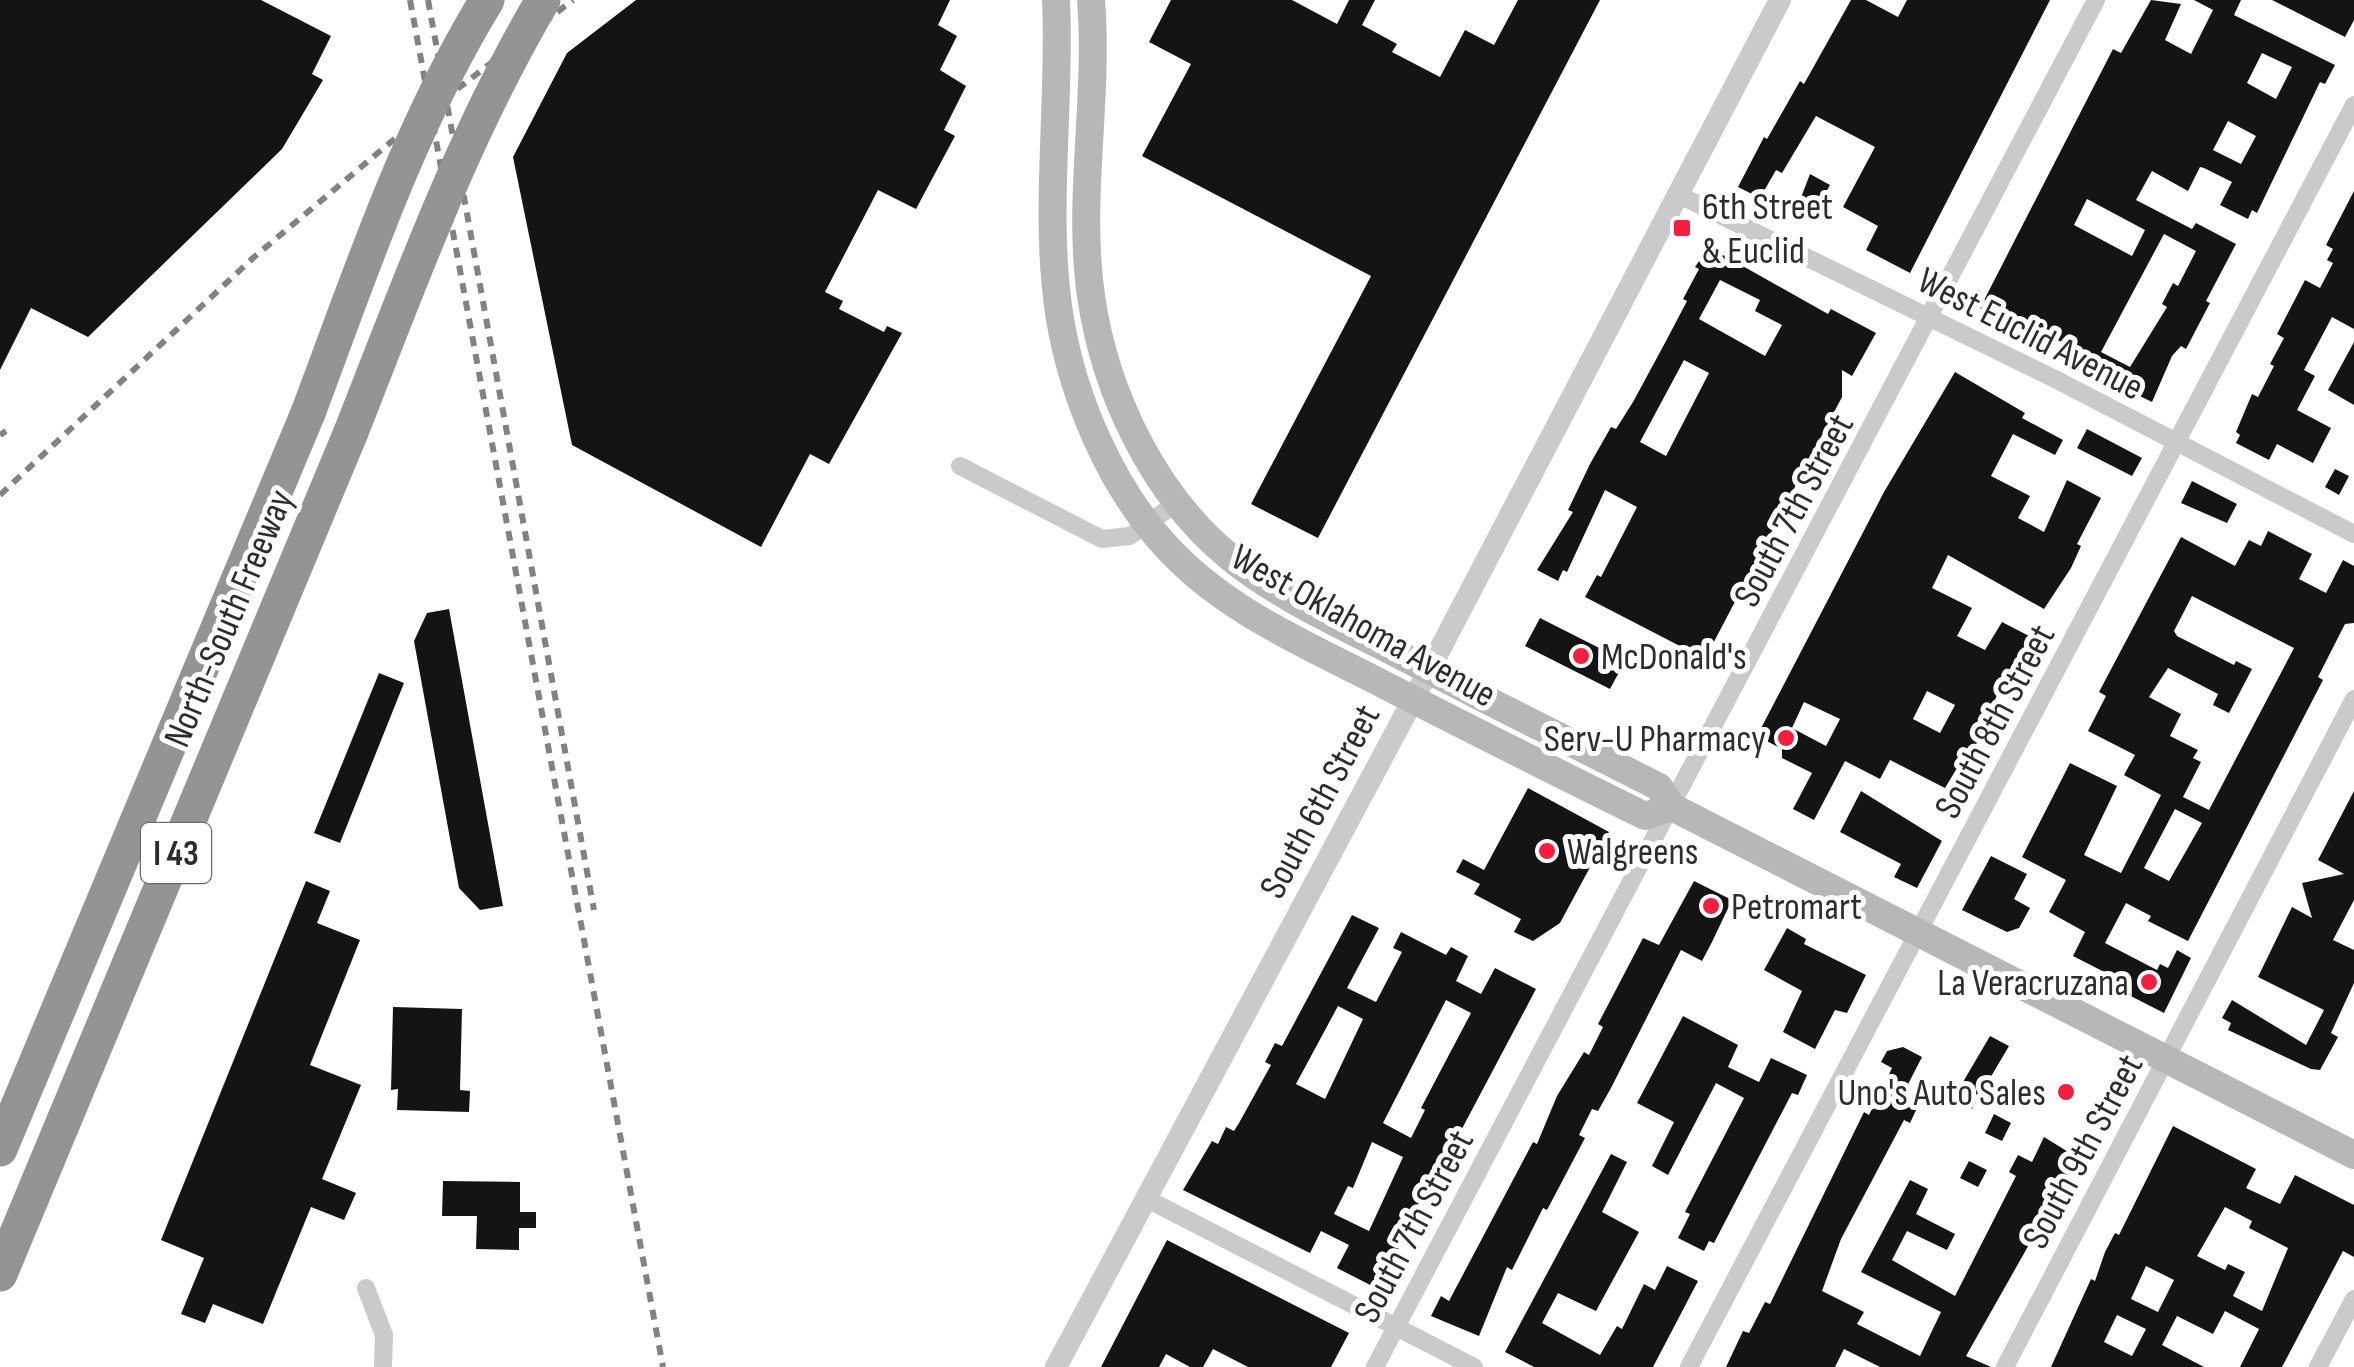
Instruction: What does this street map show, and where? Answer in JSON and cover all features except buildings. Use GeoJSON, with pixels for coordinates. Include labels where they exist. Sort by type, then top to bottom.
{"type":"FeatureCollection","features":[{"type":"Feature","properties":{"kind":"highway","name":"North-South Freeway"},"geometry":{"type":"LineString","coordinates":[[0,1150],[308,413],[395,180],[445,70],[487,0]]}},
{"type":"Feature","properties":{"kind":"highway","name":"North-South Freeway"},"geometry":{"type":"LineString","coordinates":[[0,1274],[351,432],[446,188],[496,78],[543,0]]}},
{"type":"Feature","properties":{"kind":"main road","name":"West Oklahoma Avenue"},"geometry":{"type":"LineString","coordinates":[[1056,0],[1054,268],[1060,320],[1072,374],[1100,446],[1148,524],[1188,568],[1247,612],[1645,816],[1672,807]]}},
{"type":"Feature","properties":{"kind":"main road","name":"West Oklahoma Avenue"},"geometry":{"type":"LineString","coordinates":[[1091,0],[1090,293],[1104,357],[1119,401],[1178,502],[1229,557],[1263,581],[1429,670],[1660,787],[1672,807],[2354,1155]]}},
{"type":"Feature","properties":{"kind":"street","name":"South 6th Street"},"geometry":{"type":"LineString","coordinates":[[1056,1367],[1429,670],[1780,0]]}},
{"type":"Feature","properties":{"kind":"street","name":"South 7th Street"},"geometry":{"type":"LineString","coordinates":[[1374,1367],[2096,0]]}},
{"type":"Feature","properties":{"kind":"street","name":"South 8th Street"},"geometry":{"type":"LineString","coordinates":[[1689,1367],[2354,104]]}},
{"type":"Feature","properties":{"kind":"street","name":"West Euclid Avenue"},"geometry":{"type":"LineString","coordinates":[[1677,194],[1931,318],[2354,534]]}},
{"type":"Feature","properties":{"kind":"street"},"geometry":{"type":"LineString","coordinates":[[960,466],[1102,539],[1130,536],[1178,502]]}},
{"type":"Feature","properties":{"kind":"street","name":"South 9th Street"},"geometry":{"type":"LineString","coordinates":[[2005,1367],[2354,698]]}},
{"type":"Feature","properties":{"kind":"street"},"geometry":{"type":"LineString","coordinates":[[1147,1200],[1474,1367]]}},
{"type":"Feature","properties":{"kind":"street"},"geometry":{"type":"LineString","coordinates":[[366,1288],[384,1334],[383,1367]]}},
{"type":"Feature","properties":{"kind":"street"},"geometry":{"type":"LineString","coordinates":[[2318,1367],[2354,1299]]}},
{"type":"Feature","properties":{"kind":"railway"},"geometry":{"type":"LineString","coordinates":[[410,0],[663,1367]]}},
{"type":"Feature","properties":{"kind":"railway"},"geometry":{"type":"LineString","coordinates":[[428,0],[594,910]]}},
{"type":"Feature","properties":{"kind":"railway"},"geometry":{"type":"LineString","coordinates":[[0,495],[253,258],[417,120],[573,0]]}},
{"type":"Feature","properties":{"kind":"railway"},"geometry":{"type":"LineString","coordinates":[[0,435],[6,431]]}},
{"type":"Feature","properties":{"kind":"place","name":"6th Street & Euclid"},"geometry":{"type":"Point","coordinates":[1682,228]}},
{"type":"Feature","properties":{"kind":"place","name":"McDonald's"},"geometry":{"type":"Point","coordinates":[1581,656]}},
{"type":"Feature","properties":{"kind":"place","name":"Serv-U Pharmacy"},"geometry":{"type":"Point","coordinates":[1786,738]}},
{"type":"Feature","properties":{"kind":"place","name":"Walgreens"},"geometry":{"type":"Point","coordinates":[1547,851]}},
{"type":"Feature","properties":{"kind":"place","name":"Petromart"},"geometry":{"type":"Point","coordinates":[1711,906]}},
{"type":"Feature","properties":{"kind":"place","name":"La Veracruzana"},"geometry":{"type":"Point","coordinates":[2149,982]}},
{"type":"Feature","properties":{"kind":"place","name":"Uno's Auto Sales"},"geometry":{"type":"Point","coordinates":[2066,1092]}}]}
